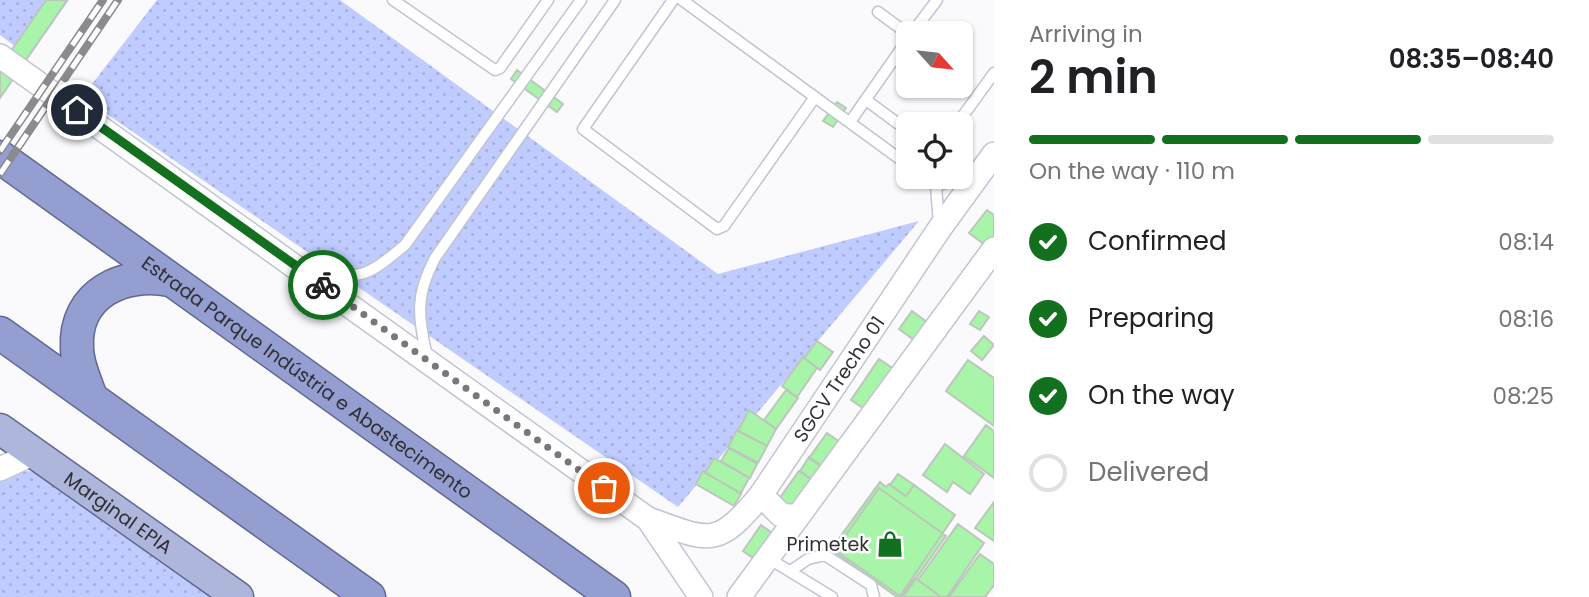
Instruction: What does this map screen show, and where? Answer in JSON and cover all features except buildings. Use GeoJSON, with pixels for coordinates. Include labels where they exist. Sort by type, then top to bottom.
{"type":"FeatureCollection","features":[{"type":"Feature","properties":{"kind":"highway","name":"Estrada Parque Indústria e Abastecimento"},"geometry":{"type":"LineString","coordinates":[[0,157],[614,597]]}},
{"type":"Feature","properties":{"kind":"highway"},"geometry":{"type":"LineString","coordinates":[[90,395],[76,347],[79,325],[89,305],[105,288],[125,278],[148,275],[170,280]]}},
{"type":"Feature","properties":{"kind":"highway"},"geometry":{"type":"LineString","coordinates":[[0,333],[369,597]]}},
{"type":"Feature","properties":{"kind":"main road","name":"Marginal EPIA"},"geometry":{"type":"LineString","coordinates":[[0,429],[238,597]]}},
{"type":"Feature","properties":{"kind":"street"},"geometry":{"type":"LineString","coordinates":[[0,56],[304,270],[428,363],[648,519],[701,597]]}},
{"type":"Feature","properties":{"kind":"street","name":"SGCV Trecho 01"},"geometry":{"type":"LineString","coordinates":[[648,519],[703,539],[723,534],[739,522],[761,495],[940,228],[988,162]]}},
{"type":"Feature","properties":{"kind":"street"},"geometry":{"type":"LineString","coordinates":[[739,597],[994,249]]}},
{"type":"Feature","properties":{"kind":"street"},"geometry":{"type":"LineString","coordinates":[[0,468],[32,454]]}},
{"type":"Feature","properties":{"kind":"street"},"geometry":{"type":"LineString","coordinates":[[761,495],[781,515],[796,517]]}},
{"type":"Feature","properties":{"kind":"lane"},"geometry":{"type":"LineString","coordinates":[[393,0],[495,70],[500,68],[548,0]]}},
{"type":"Feature","properties":{"kind":"lane"},"geometry":{"type":"LineString","coordinates":[[304,270],[347,278],[367,272],[405,245],[581,0]]}},
{"type":"Feature","properties":{"kind":"lane"},"geometry":{"type":"LineString","coordinates":[[428,363],[418,299],[435,258],[615,0]]}},
{"type":"Feature","properties":{"kind":"lane"},"geometry":{"type":"LineString","coordinates":[[673,0],[585,123],[583,130],[717,229],[724,226],[815,97]]}},
{"type":"Feature","properties":{"kind":"lane"},"geometry":{"type":"LineString","coordinates":[[682,0],[896,156]]}},
{"type":"Feature","properties":{"kind":"lane"},"geometry":{"type":"LineString","coordinates":[[921,21],[937,0]]}},
{"type":"Feature","properties":{"kind":"lane"},"geometry":{"type":"LineString","coordinates":[[878,12],[896,25]]}},
{"type":"Feature","properties":{"kind":"lane"},"geometry":{"type":"LineString","coordinates":[[850,122],[896,56]]}},
{"type":"Feature","properties":{"kind":"lane"},"geometry":{"type":"LineString","coordinates":[[966,112],[994,73]]}},
{"type":"Feature","properties":{"kind":"lane"},"geometry":{"type":"LineString","coordinates":[[866,100],[896,122]]}},
{"type":"Feature","properties":{"kind":"lane"},"geometry":{"type":"LineString","coordinates":[[936,189],[940,228]]}},
{"type":"Feature","properties":{"kind":"lane"},"geometry":{"type":"LineString","coordinates":[[792,570],[808,559],[825,555],[871,585],[874,597]]}},
{"type":"Feature","properties":{"kind":"lane"},"geometry":{"type":"LineString","coordinates":[[768,558],[792,570],[832,597]]}},
{"type":"Feature","properties":{"kind":"shaded area"},"geometry":{"type":"Polygon","coordinates":[[[0,0],[69,0],[29,57],[0,35],[0,0]]]}},
{"type":"Feature","properties":{"kind":"shaded area"},"geometry":{"type":"Polygon","coordinates":[[[157,0],[340,0],[718,274],[919,221],[678,507],[82,97],[157,0]]]}},
{"type":"Feature","properties":{"kind":"shaded area"},"geometry":{"type":"Polygon","coordinates":[[[29,471],[39,474],[214,597],[0,597],[0,481],[8,474],[29,471]]]}},
{"type":"Feature","properties":{"kind":"railway"},"geometry":{"type":"LineString","coordinates":[[0,151],[103,0]]}},
{"type":"Feature","properties":{"kind":"railway"},"geometry":{"type":"LineString","coordinates":[[0,174],[118,0]]}},
{"type":"Feature","properties":{"kind":"way so far"},"geometry":{"type":"LineString","coordinates":[[323,285],[604,488]]}},
{"type":"Feature","properties":{"kind":"place","name":"Primetek"},"geometry":{"type":"Point","coordinates":[890,544]}},
{"type":"Feature","properties":{"kind":"route"},"geometry":{"type":"LineString","coordinates":[[77,110],[323,285]]}}]}
